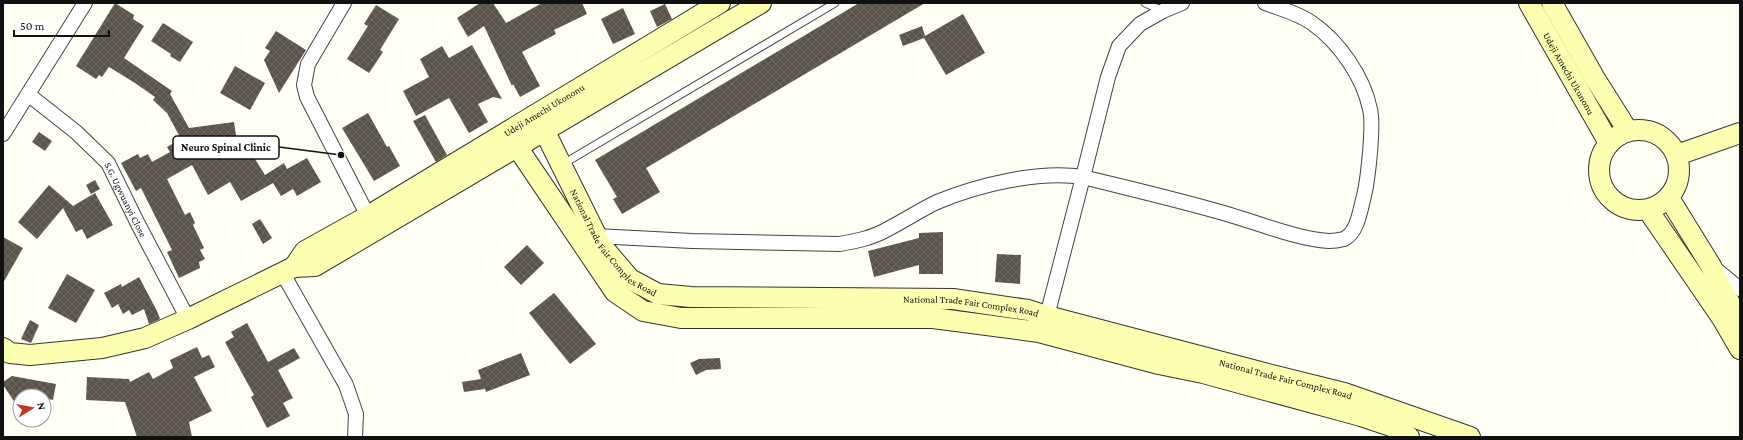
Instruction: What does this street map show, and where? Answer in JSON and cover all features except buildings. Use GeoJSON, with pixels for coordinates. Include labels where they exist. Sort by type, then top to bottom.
{"type":"FeatureCollection","features":[{"type":"Feature","properties":{"kind":"main road","name":"Udeji Amechi Ukononu"},"geometry":{"type":"LineString","coordinates":[[288,270],[305,251],[511,140],[720,3]]}},
{"type":"Feature","properties":{"kind":"main road","name":"Udeji Amechi Ukononu"},"geometry":{"type":"LineString","coordinates":[[540,122],[761,3]]}},
{"type":"Feature","properties":{"kind":"main road","name":"Udeji Amechi Ukunonu"},"geometry":{"type":"LineString","coordinates":[[1529,3],[1609,143]]}},
{"type":"Feature","properties":{"kind":"main road","name":"Udeji Amechi Ukunonu"},"geometry":{"type":"LineString","coordinates":[[1552,3],[1594,77],[1628,131]]}},
{"type":"Feature","properties":{"kind":"main road","name":"National Trade Fair Complex Road"},"geometry":{"type":"LineString","coordinates":[[540,122],[601,245],[630,279],[658,294],[691,297],[952,299],[1028,310],[1344,393],[1470,437]]}},
{"type":"Feature","properties":{"kind":"main road"},"geometry":{"type":"LineString","coordinates":[[1648,130],[1657,133],[1672,146],[1677,155],[1680,168],[1678,182],[1669,198],[1648,210],[1635,210],[1623,207],[1612,200],[1605,191],[1600,179],[1599,166],[1602,154],[1609,143],[1617,136],[1628,131],[1648,130]]}},
{"type":"Feature","properties":{"kind":"main road"},"geometry":{"type":"LineString","coordinates":[[1677,155],[1740,133]]}},
{"type":"Feature","properties":{"kind":"main road","name":"National Trade Fair Complex Road"},"geometry":{"type":"LineString","coordinates":[[511,140],[615,292],[643,311],[681,318],[933,318],[1039,332],[1159,364],[1203,373],[1361,416],[1397,428],[1409,437]]}},
{"type":"Feature","properties":{"kind":"main road"},"geometry":{"type":"LineString","coordinates":[[5,354],[30,356],[102,348],[145,338],[188,319],[288,270],[315,266],[337,255],[511,140]]}},
{"type":"Feature","properties":{"kind":"main road"},"geometry":{"type":"LineString","coordinates":[[1669,198],[1711,266],[1722,290],[1740,320]]}},
{"type":"Feature","properties":{"kind":"main road"},"geometry":{"type":"LineString","coordinates":[[1648,210],[1722,318],[1740,349]]}},
{"type":"Feature","properties":{"kind":"street"},"geometry":{"type":"LineString","coordinates":[[3,134],[29,95],[85,3]]}},
{"type":"Feature","properties":{"kind":"street"},"geometry":{"type":"LineString","coordinates":[[344,3],[308,64],[304,85],[307,96],[368,216]]}},
{"type":"Feature","properties":{"kind":"street"},"geometry":{"type":"LineString","coordinates":[[1047,316],[1108,76],[1119,46],[1140,24],[1163,11],[1182,3]]}},
{"type":"Feature","properties":{"kind":"street"},"geometry":{"type":"LineString","coordinates":[[596,236],[692,241],[840,244],[861,240],[885,231],[937,203],[979,188],[1045,175],[1069,175],[1083,177],[1215,211],[1298,235],[1330,241],[1345,238],[1356,227],[1365,191],[1371,132],[1371,109],[1360,79],[1350,62],[1328,37],[1312,23],[1296,14],[1265,3]]}},
{"type":"Feature","properties":{"kind":"street","name":"S.G. Ugwuanyi Close"},"geometry":{"type":"LineString","coordinates":[[29,95],[76,132],[108,163],[188,319]]}},
{"type":"Feature","properties":{"kind":"street"},"geometry":{"type":"LineString","coordinates":[[1711,266],[1740,289]]}},
{"type":"Feature","properties":{"kind":"street"},"geometry":{"type":"LineString","coordinates":[[288,270],[346,385],[356,414],[355,437]]}},
{"type":"Feature","properties":{"kind":"lane"},"geometry":{"type":"LineString","coordinates":[[561,165],[834,3]]}},
{"type":"Feature","properties":{"kind":"lane"},"geometry":{"type":"LineString","coordinates":[[1145,3],[1163,11]]}},
{"type":"Feature","properties":{"kind":"place","name":"Neuro Spinal Clinic"},"geometry":{"type":"Point","coordinates":[341,155]}}]}
